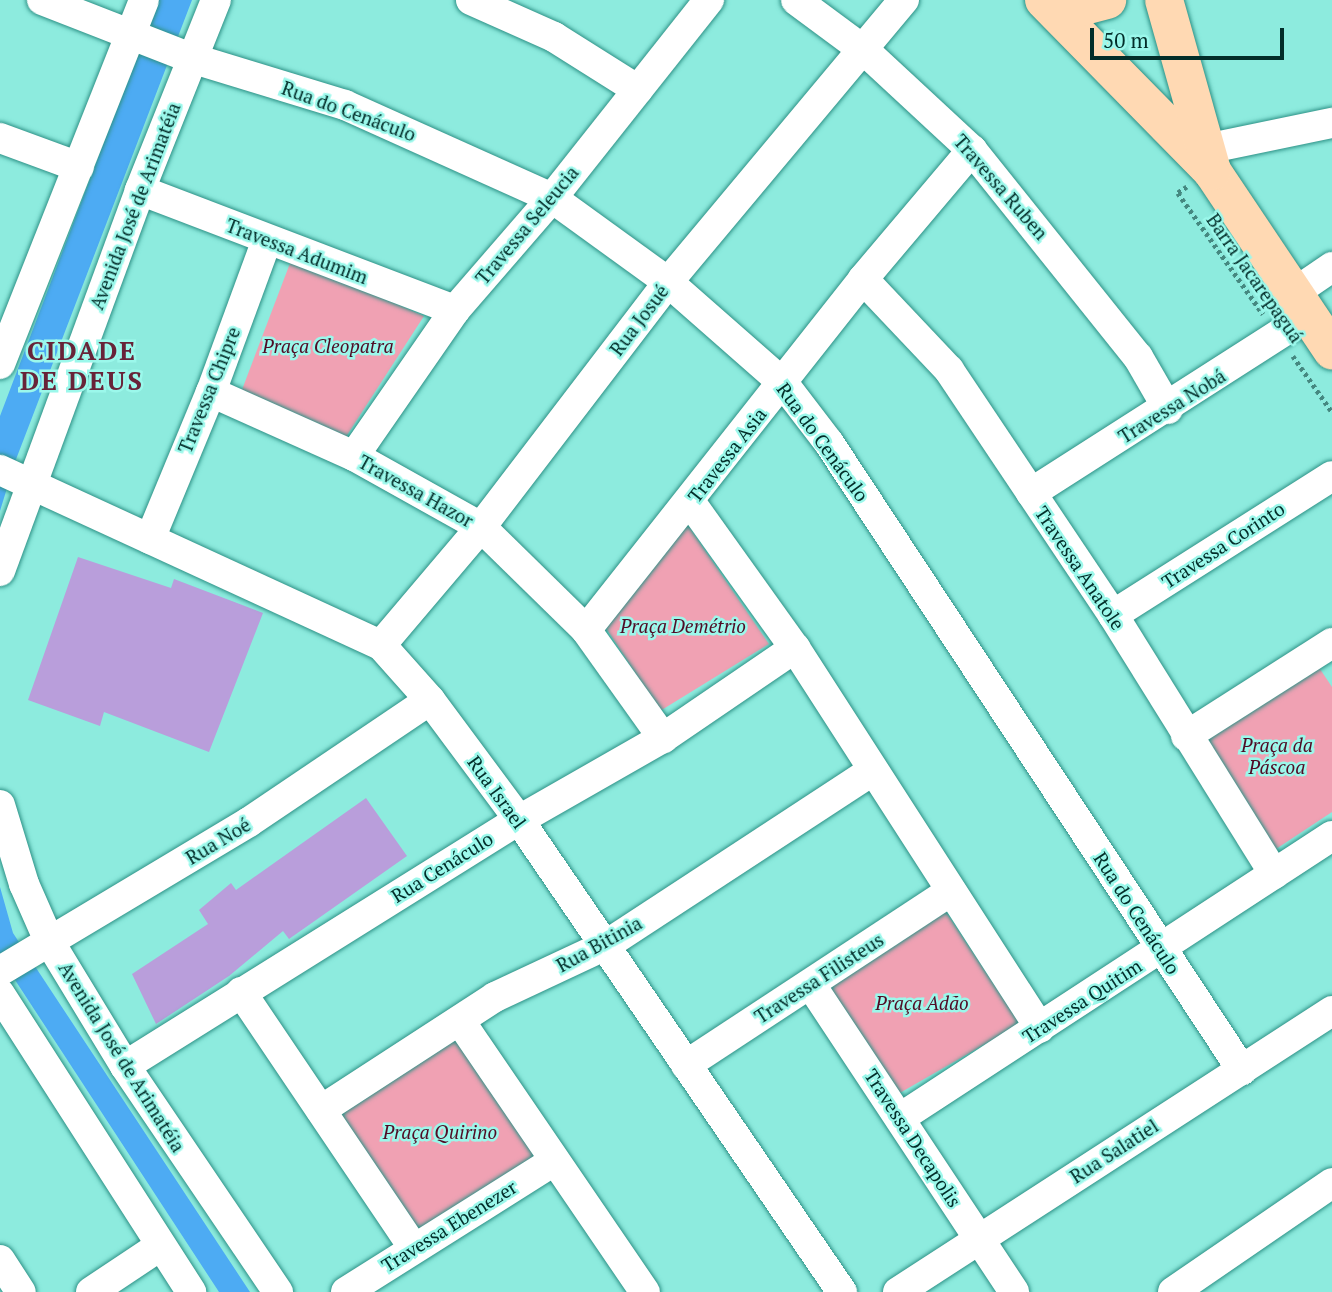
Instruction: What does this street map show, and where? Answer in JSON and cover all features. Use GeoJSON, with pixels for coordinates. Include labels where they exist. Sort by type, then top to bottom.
{"type":"FeatureCollection","features":[{"type":"Feature","properties":{"kind":"main road"},"geometry":{"type":"LineString","coordinates":[[1051,6],[1107,0]]}},
{"type":"Feature","properties":{"kind":"main road"},"geometry":{"type":"LineString","coordinates":[[1164,0],[1209,160]]}},
{"type":"Feature","properties":{"kind":"main road"},"geometry":{"type":"LineString","coordinates":[[1051,6],[1209,160],[1332,350]]}},
{"type":"Feature","properties":{"kind":"street","name":"Rua do Cenáculo"},"geometry":{"type":"LineString","coordinates":[[42,0],[186,56],[345,105],[552,198],[668,282],[783,383],[829,443],[1242,1070]]}},
{"type":"Feature","properties":{"kind":"street"},"geometry":{"type":"LineString","coordinates":[[0,364],[79,167],[137,35],[144,0]]}},
{"type":"Feature","properties":{"kind":"street","name":"Avenida José de Arimatéia"},"geometry":{"type":"LineString","coordinates":[[0,570],[18,477],[140,190],[186,56],[216,0]]}},
{"type":"Feature","properties":{"kind":"street"},"geometry":{"type":"LineString","coordinates":[[471,0],[554,37],[638,90]]}},
{"type":"Feature","properties":{"kind":"street","name":"Travessa Seleucia"},"geometry":{"type":"LineString","coordinates":[[354,456],[455,310],[552,198],[709,0]]}},
{"type":"Feature","properties":{"kind":"street","name":"Travessa Ruben"},"geometry":{"type":"LineString","coordinates":[[796,0],[865,51],[972,150],[1138,357],[1168,409]]}},
{"type":"Feature","properties":{"kind":"street","name":"Rua Josué"},"geometry":{"type":"LineString","coordinates":[[382,645],[481,527],[668,282],[865,51],[904,0]]}},
{"type":"Feature","properties":{"kind":"street"},"geometry":{"type":"LineString","coordinates":[[1209,160],[1332,123]]}},
{"type":"Feature","properties":{"kind":"street"},"geometry":{"type":"LineString","coordinates":[[0,138],[79,167]]}},
{"type":"Feature","properties":{"kind":"street","name":"Travessa Asia"},"geometry":{"type":"LineString","coordinates":[[586,630],[691,503],[863,279],[972,150]]}},
{"type":"Feature","properties":{"kind":"street","name":"Travessa Adumim"},"geometry":{"type":"LineString","coordinates":[[140,190],[455,310]]}},
{"type":"Feature","properties":{"kind":"street","name":"Travessa Chipre"},"geometry":{"type":"LineString","coordinates":[[150,538],[211,392],[267,240]]}},
{"type":"Feature","properties":{"kind":"street","name":"Travessa Nobá"},"geometry":{"type":"LineString","coordinates":[[1031,494],[1279,337],[1332,267]]}},
{"type":"Feature","properties":{"kind":"street","name":"Travessa Anatole"},"geometry":{"type":"LineString","coordinates":[[863,279],[949,370],[1113,615],[1274,874]]}},
{"type":"Feature","properties":{"kind":"street","name":"Travessa Hazor"},"geometry":{"type":"LineString","coordinates":[[211,392],[354,456],[481,527],[586,630],[663,738]]}},
{"type":"Feature","properties":{"kind":"street","name":"Travessa Corinto"},"geometry":{"type":"LineString","coordinates":[[1113,615],[1332,475]]}},
{"type":"Feature","properties":{"kind":"street","name":"Rua Israel"},"geometry":{"type":"LineString","coordinates":[[18,477],[382,645],[429,700],[519,820],[842,1292]]}},
{"type":"Feature","properties":{"kind":"street"},"geometry":{"type":"LineString","coordinates":[[691,503],[795,648],[1040,1028]]}},
{"type":"Feature","properties":{"kind":"street"},"geometry":{"type":"LineString","coordinates":[[1186,736],[1330,647]]}},
{"type":"Feature","properties":{"kind":"street","name":"Rua Cenáculo"},"geometry":{"type":"LineString","coordinates":[[125,1066],[519,820],[663,738],[795,648]]}},
{"type":"Feature","properties":{"kind":"street","name":"Rua Noé"},"geometry":{"type":"LineString","coordinates":[[0,971],[249,822],[429,700]]}},
{"type":"Feature","properties":{"kind":"street","name":"Rua Bitinia"},"geometry":{"type":"LineString","coordinates":[[321,1110],[495,997],[606,945],[873,770]]}},
{"type":"Feature","properties":{"kind":"street","name":"Avenida José de Arimatéia"},"geometry":{"type":"LineString","coordinates":[[0,805],[23,884],[46,943],[125,1066],[278,1292]]}},
{"type":"Feature","properties":{"kind":"street","name":"Travessa Quitim"},"geometry":{"type":"LineString","coordinates":[[900,1118],[1332,836]]}},
{"type":"Feature","properties":{"kind":"street","name":"Travessa Filisteus"},"geometry":{"type":"LineString","coordinates":[[686,1065],[951,891]]}},
{"type":"Feature","properties":{"kind":"street","name":"Travessa Decapolis"},"geometry":{"type":"LineString","coordinates":[[811,985],[1014,1292]]}},
{"type":"Feature","properties":{"kind":"street"},"geometry":{"type":"LineString","coordinates":[[241,992],[413,1247]]}},
{"type":"Feature","properties":{"kind":"street"},"geometry":{"type":"LineString","coordinates":[[0,994],[191,1292]]}},
{"type":"Feature","properties":{"kind":"street","name":"Rua Salatiel"},"geometry":{"type":"LineString","coordinates":[[898,1292],[1332,1012]]}},
{"type":"Feature","properties":{"kind":"street"},"geometry":{"type":"LineString","coordinates":[[460,1021],[637,1290]]}},
{"type":"Feature","properties":{"kind":"street","name":"Travessa Ebenezer"},"geometry":{"type":"LineString","coordinates":[[346,1292],[413,1247],[554,1161]]}},
{"type":"Feature","properties":{"kind":"street"},"geometry":{"type":"LineString","coordinates":[[1173,1292],[1205,1283],[1328,1196]]}},
{"type":"Feature","properties":{"kind":"street"},"geometry":{"type":"LineString","coordinates":[[91,1292],[160,1246]]}},
{"type":"Feature","properties":{"kind":"street"},"geometry":{"type":"LineString","coordinates":[[0,1259],[21,1292]]}},
{"type":"Feature","properties":{"kind":"path","name":"Barra Jacarepaguá"},"geometry":{"type":"LineString","coordinates":[[1209,160],[1178,193],[1332,412]]}},
{"type":"Feature","properties":{"kind":"green space","name":"Praça Cleopatra"},"geometry":{"type":"Polygon","coordinates":[[[292,258],[424,316],[344,440],[240,395],[292,258]]]}},
{"type":"Feature","properties":{"kind":"green space","name":"Praça Demétrio"},"geometry":{"type":"Polygon","coordinates":[[[687,524],[769,644],[660,711],[604,625],[687,524]]]}},
{"type":"Feature","properties":{"kind":"green space","name":"Praça da Páscoa"},"geometry":{"type":"Polygon","coordinates":[[[1318,666],[1332,687],[1332,812],[1270,853],[1199,736],[1318,666]]]}},
{"type":"Feature","properties":{"kind":"green space","name":"Praça Adão"},"geometry":{"type":"Polygon","coordinates":[[[942,906],[1020,1024],[898,1094],[828,985],[942,906]]]}},
{"type":"Feature","properties":{"kind":"green space","name":"Praça Quirino"},"geometry":{"type":"Polygon","coordinates":[[[459,1027],[548,1164],[423,1239],[333,1108],[459,1027]]]}},
{"type":"Feature","properties":{"kind":"water"},"geometry":{"type":"Polygon","coordinates":[[[158,0],[192,0],[15,462],[0,511],[0,416],[158,0]]]}},
{"type":"Feature","properties":{"kind":"water"},"geometry":{"type":"Polygon","coordinates":[[[0,887],[13,933],[250,1292],[219,1292],[0,957],[0,887]]]}},
{"type":"Feature","properties":{"kind":"building"},"geometry":{"type":"Polygon","coordinates":[[[78,557],[171,588],[174,579],[263,613],[209,752],[104,712],[100,726],[28,700],[78,557]]]}},
{"type":"Feature","properties":{"kind":"building"},"geometry":{"type":"Polygon","coordinates":[[[366,798],[407,856],[289,939],[283,931],[229,976],[156,1024],[132,974],[208,924],[199,910],[231,883],[236,890],[366,798]]]}},
{"type":"Feature","properties":{"kind":"district","name":"CIDADE DE DEUS"},"geometry":{"type":"Point","coordinates":[82,366]}}]}
